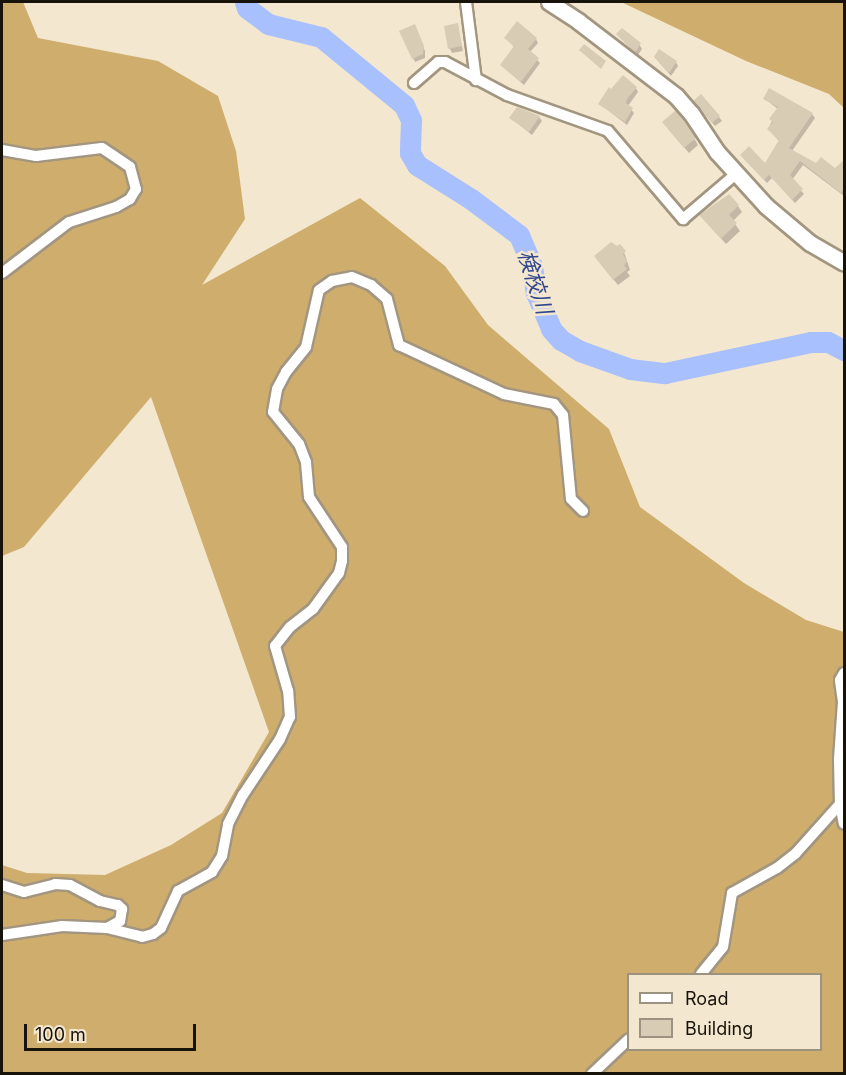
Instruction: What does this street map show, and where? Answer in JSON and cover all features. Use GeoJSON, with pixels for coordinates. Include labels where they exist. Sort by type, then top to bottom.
{"type":"FeatureCollection","features":[{"type":"Feature","properties":{"kind":"street"},"geometry":{"type":"LineString","coordinates":[[466,2],[476,80]]}},
{"type":"Feature","properties":{"kind":"street"},"geometry":{"type":"LineString","coordinates":[[549,2],[578,21],[676,96],[766,206],[810,243],[844,263]]}},
{"type":"Feature","properties":{"kind":"street"},"geometry":{"type":"LineString","coordinates":[[414,83],[438,62],[459,67],[476,80],[507,95],[608,131],[683,219],[737,173]]}},
{"type":"Feature","properties":{"kind":"street"},"geometry":{"type":"LineString","coordinates":[[2,150],[36,156],[102,148],[130,167],[136,189],[130,199],[116,207],[69,222],[2,273]]}},
{"type":"Feature","properties":{"kind":"street"},"geometry":{"type":"LineString","coordinates":[[2,935],[62,926],[108,928],[142,938],[153,934],[160,928],[178,891],[212,872],[222,856],[228,824],[265,758],[280,739],[290,717],[288,691],[275,646],[290,627],[313,609],[339,573],[342,561],[342,548],[309,497],[306,462],[299,444],[273,412],[277,389],[286,372],[306,347],[319,290],[332,281],[352,277],[371,285],[387,299],[399,345],[504,394],[554,404],[563,415],[571,499],[583,511]]}},
{"type":"Feature","properties":{"kind":"street"},"geometry":{"type":"LineString","coordinates":[[844,673],[840,680],[843,702],[838,784],[844,824]]}},
{"type":"Feature","properties":{"kind":"street"},"geometry":{"type":"LineString","coordinates":[[703,973],[723,947],[732,894],[777,868],[796,854],[840,804]]}},
{"type":"Feature","properties":{"kind":"street"},"geometry":{"type":"LineString","coordinates":[[2,885],[24,892],[55,884],[70,885],[100,901],[118,905],[122,909],[120,921],[108,928]]}},
{"type":"Feature","properties":{"kind":"street"},"geometry":{"type":"LineString","coordinates":[[592,1074],[627,1041]]}},
{"type":"Feature","properties":{"kind":"shaded area"},"geometry":{"type":"Polygon","coordinates":[[[2,2],[23,2],[38,38],[158,61],[218,96],[236,151],[245,219],[202,285],[360,198],[445,266],[488,325],[609,429],[640,507],[744,583],[806,620],[844,632],[844,1073],[2,1073],[2,865],[27,873],[105,875],[171,845],[222,813],[269,732],[151,397],[24,547],[2,556],[2,2]]]}},
{"type":"Feature","properties":{"kind":"shaded area"},"geometry":{"type":"Polygon","coordinates":[[[621,2],[844,2],[844,108],[829,94],[746,61],[621,2]]]}},
{"type":"Feature","properties":{"kind":"building"},"geometry":{"type":"Polygon","coordinates":[[[517,21],[537,38],[528,49],[539,58],[521,82],[500,65],[514,46],[504,38],[517,21]]]}},
{"type":"Feature","properties":{"kind":"building"},"geometry":{"type":"Polygon","coordinates":[[[458,23],[462,46],[448,49],[444,26],[458,23]]]}},
{"type":"Feature","properties":{"kind":"building"},"geometry":{"type":"Polygon","coordinates":[[[415,24],[424,46],[423,54],[412,59],[399,31],[415,24]]]}},
{"type":"Feature","properties":{"kind":"building"},"geometry":{"type":"Polygon","coordinates":[[[622,28],[641,43],[635,53],[616,34],[622,28]]]}},
{"type":"Feature","properties":{"kind":"building"},"geometry":{"type":"Polygon","coordinates":[[[584,44],[606,61],[601,69],[579,50],[584,44]]]}},
{"type":"Feature","properties":{"kind":"building"},"geometry":{"type":"Polygon","coordinates":[[[659,49],[677,61],[669,73],[654,57],[659,49]]]}},
{"type":"Feature","properties":{"kind":"building"},"geometry":{"type":"Polygon","coordinates":[[[623,75],[637,87],[627,99],[626,103],[633,108],[625,122],[598,104],[609,87],[611,89],[623,75]]]}},
{"type":"Feature","properties":{"kind":"building"},"geometry":{"type":"Polygon","coordinates":[[[769,88],[813,113],[789,148],[816,163],[821,157],[835,168],[844,160],[844,188],[841,193],[800,161],[790,175],[803,189],[792,200],[769,175],[764,180],[740,155],[749,146],[765,163],[779,140],[767,129],[773,122],[769,119],[778,107],[763,99],[769,88]]]}},
{"type":"Feature","properties":{"kind":"building"},"geometry":{"type":"Polygon","coordinates":[[[701,94],[720,116],[712,123],[693,101],[701,94]]]}},
{"type":"Feature","properties":{"kind":"building"},"geometry":{"type":"Polygon","coordinates":[[[517,107],[540,116],[529,132],[509,118],[517,107]]]}},
{"type":"Feature","properties":{"kind":"building"},"geometry":{"type":"Polygon","coordinates":[[[676,110],[696,138],[684,148],[662,122],[676,110]]]}},
{"type":"Feature","properties":{"kind":"building"},"geometry":{"type":"Polygon","coordinates":[[[729,194],[739,205],[729,215],[737,223],[721,239],[699,215],[729,194]]]}},
{"type":"Feature","properties":{"kind":"building"},"geometry":{"type":"Polygon","coordinates":[[[611,242],[617,246],[620,244],[626,251],[623,254],[627,262],[624,265],[627,269],[613,280],[594,256],[611,242]]]}},
{"type":"Feature","properties":{"kind":"waterway","name":"検校川"},"geometry":{"type":"LineString","coordinates":[[245,2],[247,8],[268,24],[321,37],[404,105],[411,120],[410,153],[417,165],[471,199],[519,235],[532,266],[536,293],[551,329],[561,340],[580,351],[630,369],[665,373],[811,342],[828,342],[844,350]]}}]}
